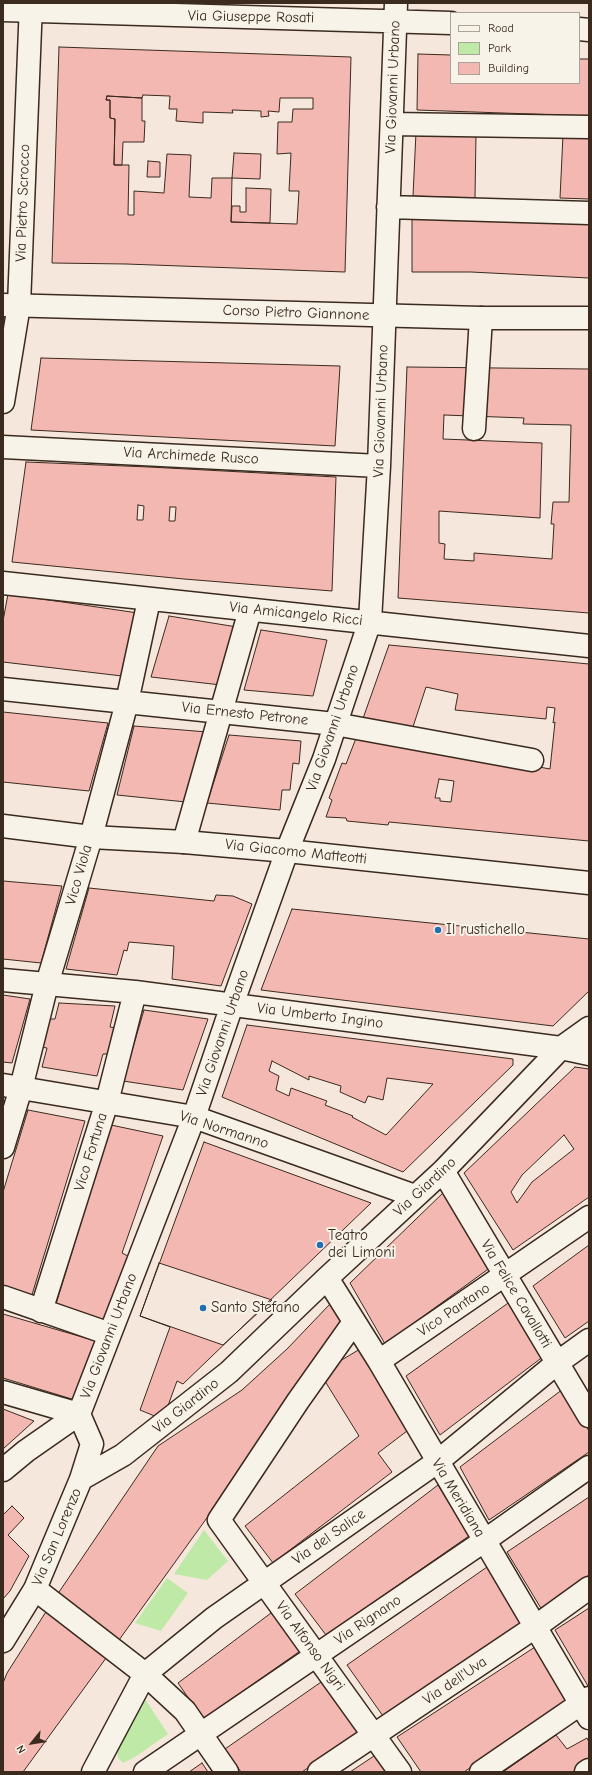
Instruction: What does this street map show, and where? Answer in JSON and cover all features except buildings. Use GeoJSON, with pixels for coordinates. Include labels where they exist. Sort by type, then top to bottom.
{"type":"FeatureCollection","features":[{"type":"Feature","properties":{"kind":"street","name":"Via Giuseppe Rosati"},"geometry":{"type":"LineString","coordinates":[[3,10],[31,7],[396,12],[450,24]]}},
{"type":"Feature","properties":{"kind":"street","name":"Via Pietro Scrocco"},"geometry":{"type":"LineString","coordinates":[[3,402],[31,7]]}},
{"type":"Feature","properties":{"kind":"street","name":"Via Giovanni Urbano"},"geometry":{"type":"LineString","coordinates":[[79,1414],[194,1117],[287,851],[324,759],[370,621],[385,315],[396,12]]}},
{"type":"Feature","properties":{"kind":"street"},"geometry":{"type":"LineString","coordinates":[[392,124],[589,127]]}},
{"type":"Feature","properties":{"kind":"street"},"geometry":{"type":"LineString","coordinates":[[388,207],[589,213]]}},
{"type":"Feature","properties":{"kind":"street","name":"Corso Pietro Giannone"},"geometry":{"type":"LineString","coordinates":[[11,305],[481,318],[589,318]]}},
{"type":"Feature","properties":{"kind":"street"},"geometry":{"type":"LineString","coordinates":[[474,429],[481,318]]}},
{"type":"Feature","properties":{"kind":"street","name":"Via Archimede Rusco"},"geometry":{"type":"LineString","coordinates":[[3,447],[378,466]]}},
{"type":"Feature","properties":{"kind":"street","name":"Via Amicangelo Ricci"},"geometry":{"type":"LineString","coordinates":[[3,583],[149,600],[370,621],[589,646]]}},
{"type":"Feature","properties":{"kind":"street","name":"Vico Viola"},"geometry":{"type":"LineString","coordinates":[[3,1148],[12,1087],[47,984],[91,837],[127,702],[149,600]]}},
{"type":"Feature","properties":{"kind":"street"},"geometry":{"type":"LineString","coordinates":[[184,842],[250,610]]}},
{"type":"Feature","properties":{"kind":"street","name":"Via Ernesto Petrone"},"geometry":{"type":"LineString","coordinates":[[3,689],[335,724],[532,760]]}},
{"type":"Feature","properties":{"kind":"street","name":"Via Giacomo Matteotti"},"geometry":{"type":"LineString","coordinates":[[3,826],[91,837],[184,842],[287,851],[589,883]]}},
{"type":"Feature","properties":{"kind":"street","name":"Via Umberto Ingino"},"geometry":{"type":"LineString","coordinates":[[3,980],[135,992],[561,1048],[589,1054]]}},
{"type":"Feature","properties":{"kind":"street","name":"Vico Fortuna"},"geometry":{"type":"LineString","coordinates":[[41,1311],[107,1102],[135,992]]}},
{"type":"Feature","properties":{"kind":"street","name":"Via Giardino"},"geometry":{"type":"LineString","coordinates":[[148,1437],[229,1372],[327,1278],[443,1171],[561,1048],[589,1028]]}},
{"type":"Feature","properties":{"kind":"street","name":"Via Normanno"},"geometry":{"type":"LineString","coordinates":[[12,1087],[194,1117],[415,1196]]}},
{"type":"Feature","properties":{"kind":"street","name":"Via Felice Cavallotti"},"geometry":{"type":"LineString","coordinates":[[443,1171],[504,1276],[589,1416]]}},
{"type":"Feature","properties":{"kind":"street","name":"Vico Pantano"},"geometry":{"type":"LineString","coordinates":[[379,1361],[589,1217]]}},
{"type":"Feature","properties":{"kind":"street","name":"Via Meridiana"},"geometry":{"type":"LineString","coordinates":[[327,1278],[379,1361],[535,1627],[586,1707]]}},
{"type":"Feature","properties":{"kind":"street"},"geometry":{"type":"LineString","coordinates":[[3,1297],[110,1334]]}},
{"type":"Feature","properties":{"kind":"street","name":"Via Alfonso Nigri"},"geometry":{"type":"LineString","coordinates":[[354,1322],[298,1401],[220,1520],[400,1772]]}},
{"type":"Feature","properties":{"kind":"street","name":"Via del Salice"},"geometry":{"type":"LineString","coordinates":[[101,1768],[145,1674],[214,1618],[437,1462],[557,1363],[589,1340]]}},
{"type":"Feature","properties":{"kind":"street"},"geometry":{"type":"LineString","coordinates":[[3,1392],[79,1414]]}},
{"type":"Feature","properties":{"kind":"street"},"geometry":{"type":"LineString","coordinates":[[3,1470],[26,1451],[79,1414]]}},
{"type":"Feature","properties":{"kind":"street"},"geometry":{"type":"LineString","coordinates":[[79,1414],[92,1444],[81,1479]]}},
{"type":"Feature","properties":{"kind":"street","name":"Via San Lorenzo"},"geometry":{"type":"LineString","coordinates":[[3,1641],[35,1589],[81,1479],[123,1455],[148,1437]]}},
{"type":"Feature","properties":{"kind":"street","name":"Via Rignano"},"geometry":{"type":"LineString","coordinates":[[145,1772],[484,1541],[589,1467]]}},
{"type":"Feature","properties":{"kind":"street","name":"Via dell'Uva"},"geometry":{"type":"LineString","coordinates":[[319,1772],[535,1627],[589,1588]]}},
{"type":"Feature","properties":{"kind":"street"},"geometry":{"type":"LineString","coordinates":[[35,1589],[145,1674],[185,1711],[227,1772]]}},
{"type":"Feature","properties":{"kind":"street"},"geometry":{"type":"LineString","coordinates":[[481,1772],[586,1707]]}},
{"type":"Feature","properties":{"kind":"green space"},"geometry":{"type":"Polygon","coordinates":[[[204,1530],[228,1561],[207,1580],[174,1574],[204,1530]]]}},
{"type":"Feature","properties":{"kind":"green space"},"geometry":{"type":"Polygon","coordinates":[[[167,1578],[188,1593],[161,1631],[135,1623],[167,1578]]]}},
{"type":"Feature","properties":{"kind":"green space"},"geometry":{"type":"Polygon","coordinates":[[[145,1699],[168,1734],[135,1757],[123,1763],[118,1758],[117,1751],[145,1699]]]}},
{"type":"Feature","properties":{"kind":"place","name":"Il rustichello"},"geometry":{"type":"Point","coordinates":[438,930]}},
{"type":"Feature","properties":{"kind":"place","name":"Teatro dei Limoni"},"geometry":{"type":"Point","coordinates":[320,1245]}},
{"type":"Feature","properties":{"kind":"place","name":"Santo Stefano"},"geometry":{"type":"Point","coordinates":[203,1308]}}]}
